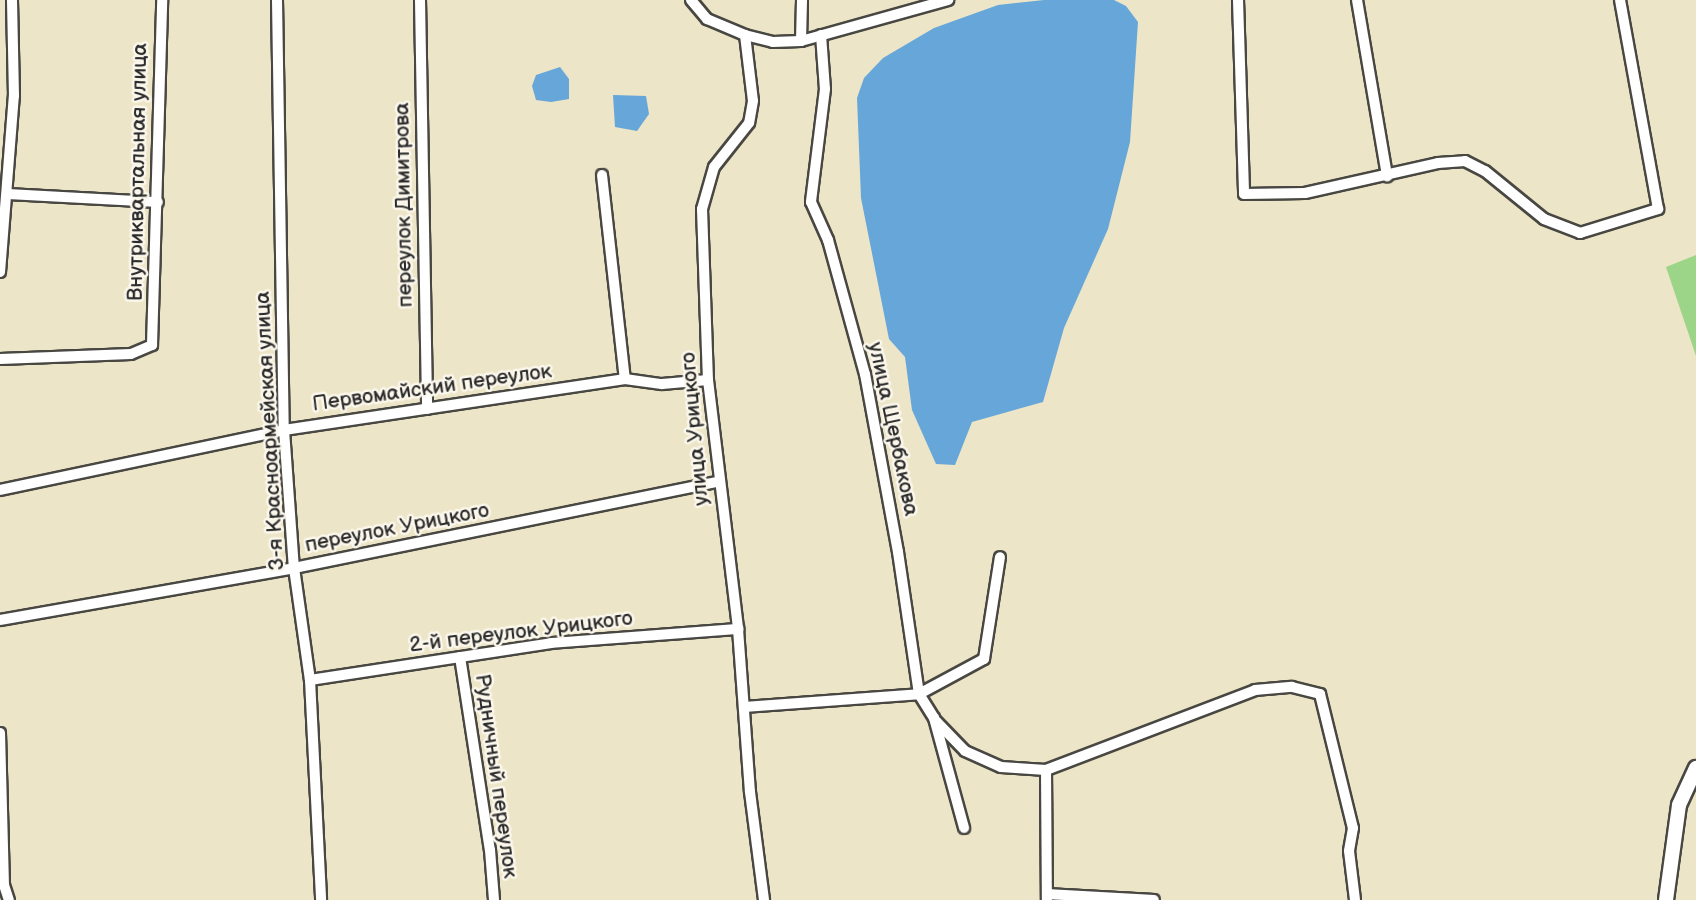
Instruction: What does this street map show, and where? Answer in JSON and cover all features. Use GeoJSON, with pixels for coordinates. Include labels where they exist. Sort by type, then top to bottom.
{"type":"FeatureCollection","features":[{"type":"Feature","properties":{"kind":"street"},"geometry":{"type":"LineString","coordinates":[[0,272],[14,96],[12,0]]}},
{"type":"Feature","properties":{"kind":"street","name":"Внутриквартальная улица"},"geometry":{"type":"LineString","coordinates":[[0,359],[131,354],[152,345],[162,0]]}},
{"type":"Feature","properties":{"kind":"street","name":"3-я Красноармейская улица"},"geometry":{"type":"LineString","coordinates":[[276,0],[284,430],[294,568],[310,680],[321,900]]}},
{"type":"Feature","properties":{"kind":"street","name":"переулок Димитрова"},"geometry":{"type":"LineString","coordinates":[[420,0],[427,409]]}},
{"type":"Feature","properties":{"kind":"street"},"geometry":{"type":"LineString","coordinates":[[691,0],[707,19],[745,36],[773,42],[801,41],[929,2],[948,0]]}},
{"type":"Feature","properties":{"kind":"street"},"geometry":{"type":"LineString","coordinates":[[801,41],[803,0]]}},
{"type":"Feature","properties":{"kind":"street"},"geometry":{"type":"LineString","coordinates":[[1238,0],[1244,194],[1305,193],[1438,163],[1465,161],[1485,171],[1544,219],[1580,233],[1658,209],[1620,0]]}},
{"type":"Feature","properties":{"kind":"street"},"geometry":{"type":"LineString","coordinates":[[1357,0],[1387,176]]}},
{"type":"Feature","properties":{"kind":"street","name":"улица Щербакова"},"geometry":{"type":"LineString","coordinates":[[821,35],[825,89],[811,202],[828,240],[865,374],[898,552],[919,694],[934,718],[964,828]]}},
{"type":"Feature","properties":{"kind":"street","name":"улица Урицкого"},"geometry":{"type":"LineString","coordinates":[[745,36],[754,102],[749,123],[714,167],[702,202],[708,380],[718,482],[738,629],[750,792],[764,900]]}},
{"type":"Feature","properties":{"kind":"street"},"geometry":{"type":"LineString","coordinates":[[602,175],[625,379]]}},
{"type":"Feature","properties":{"kind":"street"},"geometry":{"type":"LineString","coordinates":[[8,194],[158,202]]}},
{"type":"Feature","properties":{"kind":"street","name":"Первомайский переулок"},"geometry":{"type":"LineString","coordinates":[[0,490],[284,430],[625,379],[662,384],[708,380]]}},
{"type":"Feature","properties":{"kind":"street","name":"переулок Урицкого"},"geometry":{"type":"LineString","coordinates":[[0,620],[294,568],[718,482]]}},
{"type":"Feature","properties":{"kind":"street"},"geometry":{"type":"LineString","coordinates":[[744,707],[919,694],[984,659],[1000,557]]}},
{"type":"Feature","properties":{"kind":"street","name":"2-й переулок Урицкого"},"geometry":{"type":"LineString","coordinates":[[310,680],[551,643],[738,629]]}},
{"type":"Feature","properties":{"kind":"street","name":"Рудничный переулок"},"geometry":{"type":"LineString","coordinates":[[460,657],[490,850],[494,900]]}},
{"type":"Feature","properties":{"kind":"street"},"geometry":{"type":"LineString","coordinates":[[934,718],[965,751],[1001,766],[1046,770],[1255,690],[1292,687],[1320,694],[1353,828],[1349,851],[1355,900]]}},
{"type":"Feature","properties":{"kind":"street"},"geometry":{"type":"LineString","coordinates":[[0,733],[4,885],[9,900]]}},
{"type":"Feature","properties":{"kind":"street"},"geometry":{"type":"LineString","coordinates":[[1666,900],[1679,805],[1696,768]]}},
{"type":"Feature","properties":{"kind":"street"},"geometry":{"type":"LineString","coordinates":[[1046,770],[1047,897],[1154,900]]}},
{"type":"Feature","properties":{"kind":"green space"},"geometry":{"type":"Polygon","coordinates":[[[1696,255],[1696,356],[1666,267],[1696,255]]]}},
{"type":"Feature","properties":{"kind":"water"},"geometry":{"type":"Polygon","coordinates":[[[1044,0],[1114,0],[1126,6],[1138,22],[1130,142],[1108,229],[1064,328],[1043,402],[972,422],[955,465],[936,464],[912,410],[905,357],[889,339],[861,198],[857,98],[864,78],[883,58],[934,28],[998,5],[1044,0]]]}},
{"type":"Feature","properties":{"kind":"water"},"geometry":{"type":"Polygon","coordinates":[[[560,67],[569,79],[569,99],[551,102],[536,100],[532,86],[536,75],[560,67]]]}},
{"type":"Feature","properties":{"kind":"water"},"geometry":{"type":"Polygon","coordinates":[[[613,95],[646,96],[649,114],[637,131],[615,127],[613,95]]]}}]}
